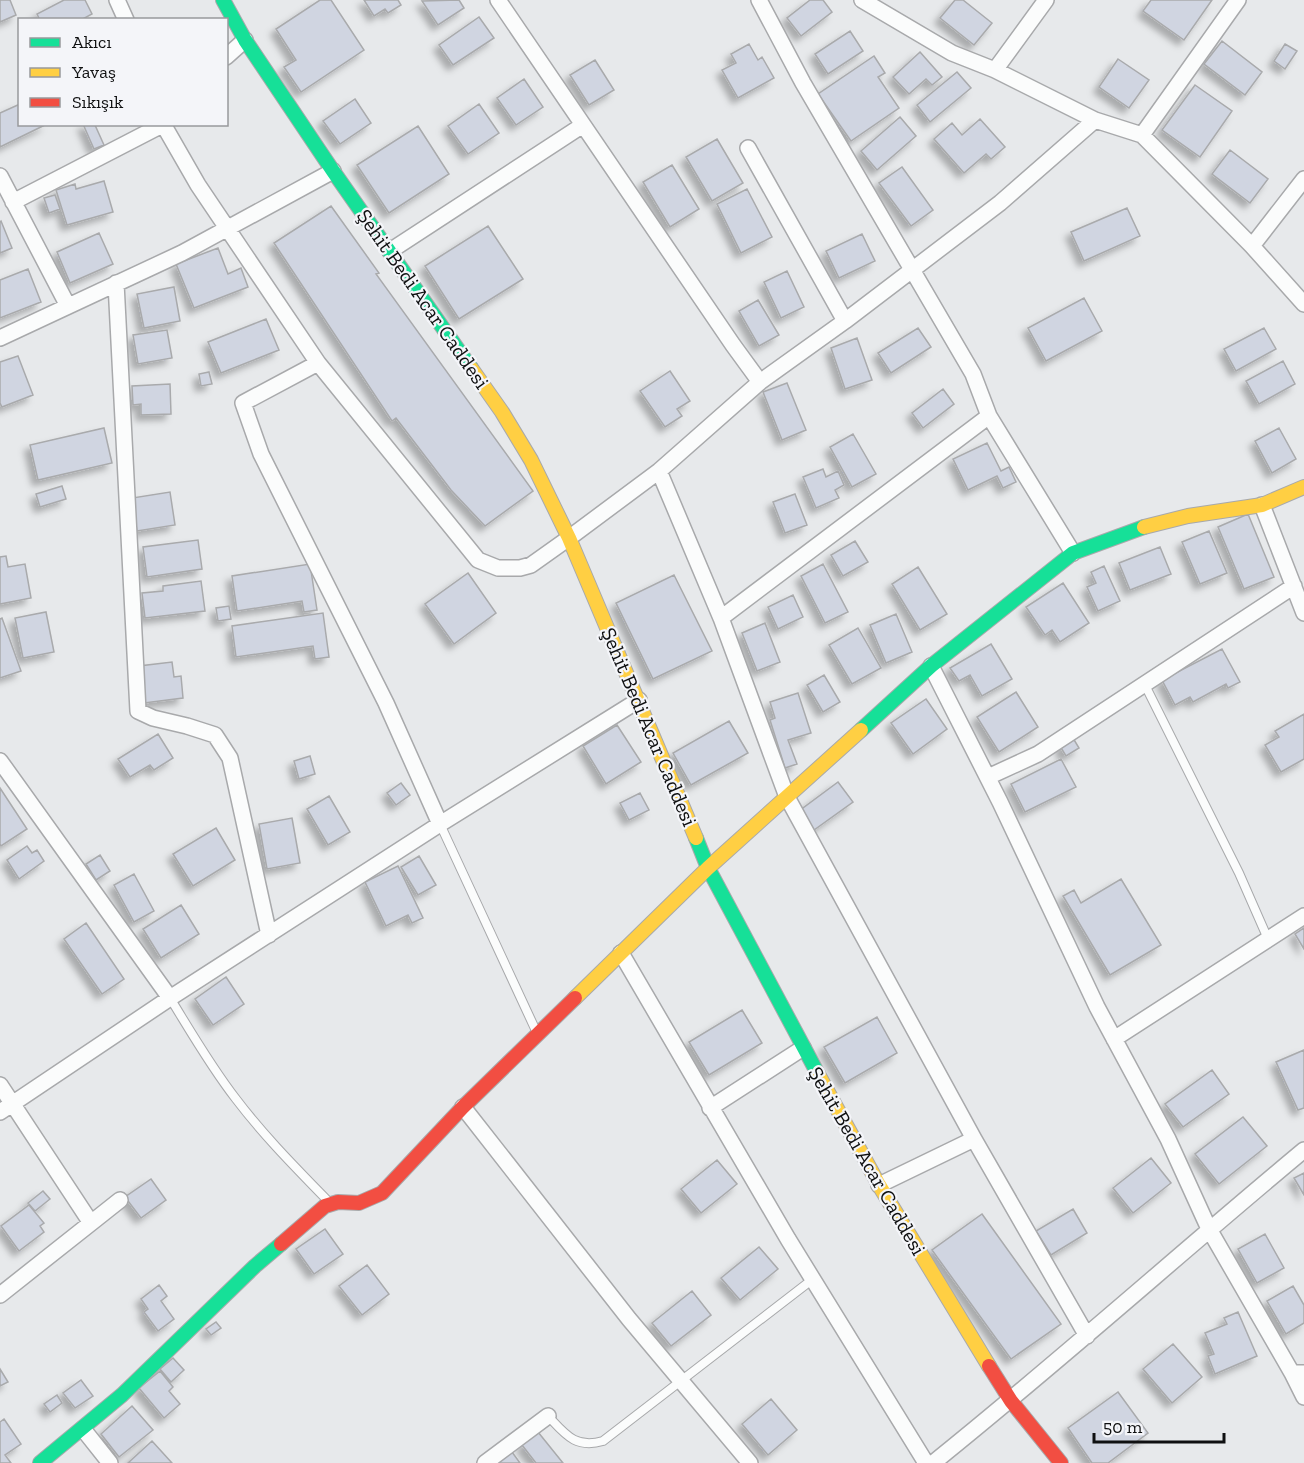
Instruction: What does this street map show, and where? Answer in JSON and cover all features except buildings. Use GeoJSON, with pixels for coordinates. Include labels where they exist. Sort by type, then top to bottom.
{"type":"FeatureCollection","features":[{"type":"Feature","properties":{"kind":"street"},"geometry":{"type":"LineString","coordinates":[[117,0],[125,18]]}},
{"type":"Feature","properties":{"kind":"street"},"geometry":{"type":"LineString","coordinates":[[498,0],[760,382]]}},
{"type":"Feature","properties":{"kind":"street"},"geometry":{"type":"LineString","coordinates":[[759,0],[803,83],[973,374],[989,416],[1073,553]]}},
{"type":"Feature","properties":{"kind":"street"},"geometry":{"type":"LineString","coordinates":[[862,0],[952,53],[995,70],[1095,120],[1142,135],[1252,246],[1304,304]]}},
{"type":"Feature","properties":{"kind":"street"},"geometry":{"type":"LineString","coordinates":[[995,70],[1046,0]]}},
{"type":"Feature","properties":{"kind":"street"},"geometry":{"type":"LineString","coordinates":[[1142,135],[1238,0]]}},
{"type":"Feature","properties":{"kind":"street","name":"Şehit Bedi Acar Caddesi"},"geometry":{"type":"LineString","coordinates":[[227,2],[245,40],[333,171],[502,412],[531,460],[569,538],[708,868],[803,1048],[879,1185],[949,1303],[1011,1401],[1060,1463]]}},
{"type":"Feature","properties":{"kind":"street"},"geometry":{"type":"LineString","coordinates":[[228,55],[245,40]]}},
{"type":"Feature","properties":{"kind":"street"},"geometry":{"type":"LineString","coordinates":[[165,126],[198,185],[318,363],[478,560],[498,568],[520,568],[531,564],[569,538],[659,471],[760,382],[845,321],[1000,203],[1095,120]]}},
{"type":"Feature","properties":{"kind":"street"},"geometry":{"type":"LineString","coordinates":[[390,251],[583,125]]}},
{"type":"Feature","properties":{"kind":"street"},"geometry":{"type":"LineString","coordinates":[[14,202],[162,126]]}},
{"type":"Feature","properties":{"kind":"street"},"geometry":{"type":"LineString","coordinates":[[748,148],[845,321]]}},
{"type":"Feature","properties":{"kind":"street"},"geometry":{"type":"LineString","coordinates":[[0,338],[182,253],[333,171]]}},
{"type":"Feature","properties":{"kind":"street"},"geometry":{"type":"LineString","coordinates":[[0,176],[68,306]]}},
{"type":"Feature","properties":{"kind":"street"},"geometry":{"type":"LineString","coordinates":[[1252,246],[1304,179]]}},
{"type":"Feature","properties":{"kind":"street"},"geometry":{"type":"LineString","coordinates":[[116,284],[138,711],[153,718],[215,735],[230,758],[269,935]]}},
{"type":"Feature","properties":{"kind":"street"},"geometry":{"type":"LineString","coordinates":[[318,363],[243,403],[261,454],[386,703],[440,824]]}},
{"type":"Feature","properties":{"kind":"street"},"geometry":{"type":"LineString","coordinates":[[721,618],[989,416]]}},
{"type":"Feature","properties":{"kind":"street"},"geometry":{"type":"LineString","coordinates":[[659,471],[721,618],[787,796],[974,1139],[1087,1336]]}},
{"type":"Feature","properties":{"kind":"street"},"geometry":{"type":"LineString","coordinates":[[39,1463],[83,1429],[138,1380],[255,1266],[325,1206],[330,1203],[359,1203],[382,1193],[463,1107],[708,868],[932,666],[1073,553],[1138,528],[1188,516],[1262,505],[1304,487]]}},
{"type":"Feature","properties":{"kind":"street"},"geometry":{"type":"LineString","coordinates":[[1262,505],[1304,613]]}},
{"type":"Feature","properties":{"kind":"street"},"geometry":{"type":"LineString","coordinates":[[988,777],[1038,754],[1294,586]]}},
{"type":"Feature","properties":{"kind":"street"},"geometry":{"type":"LineString","coordinates":[[932,666],[1114,1039],[1168,1139],[1209,1229],[1298,1373],[1304,1397]]}},
{"type":"Feature","properties":{"kind":"street"},"geometry":{"type":"LineString","coordinates":[[7,1108],[170,998],[440,824],[639,700]]}},
{"type":"Feature","properties":{"kind":"street"},"geometry":{"type":"LineString","coordinates":[[0,763],[170,998]]}},
{"type":"Feature","properties":{"kind":"street"},"geometry":{"type":"LineString","coordinates":[[1114,1039],[1304,916]]}},
{"type":"Feature","properties":{"kind":"street"},"geometry":{"type":"LineString","coordinates":[[621,953],[710,1108],[926,1463]]}},
{"type":"Feature","properties":{"kind":"street"},"geometry":{"type":"LineString","coordinates":[[710,1108],[803,1048]]}},
{"type":"Feature","properties":{"kind":"street"},"geometry":{"type":"LineString","coordinates":[[0,1085],[7,1108],[91,1223]]}},
{"type":"Feature","properties":{"kind":"street"},"geometry":{"type":"LineString","coordinates":[[463,1107],[629,1319],[750,1463]]}},
{"type":"Feature","properties":{"kind":"street"},"geometry":{"type":"LineString","coordinates":[[879,1185],[974,1139]]}},
{"type":"Feature","properties":{"kind":"street"},"geometry":{"type":"LineString","coordinates":[[933,1463],[1011,1401],[1209,1229],[1304,1150]]}},
{"type":"Feature","properties":{"kind":"street"},"geometry":{"type":"LineString","coordinates":[[0,1295],[120,1200]]}},
{"type":"Feature","properties":{"kind":"street"},"geometry":{"type":"LineString","coordinates":[[485,1463],[548,1416]]}},
{"type":"Feature","properties":{"kind":"street"},"geometry":{"type":"LineString","coordinates":[[83,1429],[110,1463]]}},
{"type":"Feature","properties":{"kind":"lane"},"geometry":{"type":"LineString","coordinates":[[1144,683],[1239,873],[1268,939]]}},
{"type":"Feature","properties":{"kind":"lane"},"geometry":{"type":"LineString","coordinates":[[440,824],[538,1034]]}},
{"type":"Feature","properties":{"kind":"lane"},"geometry":{"type":"LineString","coordinates":[[170,998],[217,1074],[235,1098],[255,1123],[330,1203]]}},
{"type":"Feature","properties":{"kind":"lane"},"geometry":{"type":"LineString","coordinates":[[548,1416],[567,1436],[583,1443],[603,1441],[813,1279]]}},
{"type":"Feature","properties":{"kind":"traffic: fast"},"geometry":{"type":"LineString","coordinates":[[223,0],[245,40],[333,171],[471,368]]}},
{"type":"Feature","properties":{"kind":"traffic: fast"},"geometry":{"type":"LineString","coordinates":[[861,730],[931,666],[1073,553],[1144,527]]}},
{"type":"Feature","properties":{"kind":"traffic: fast"},"geometry":{"type":"LineString","coordinates":[[696,838],[708,868],[818,1074]]}},
{"type":"Feature","properties":{"kind":"traffic: fast"},"geometry":{"type":"LineString","coordinates":[[40,1463],[122,1395],[255,1266],[281,1244]]}},
{"type":"Feature","properties":{"kind":"traffic: slow"},"geometry":{"type":"LineString","coordinates":[[471,368],[502,412],[531,460],[569,538],[696,838]]}},
{"type":"Feature","properties":{"kind":"traffic: slow"},"geometry":{"type":"LineString","coordinates":[[1144,527],[1188,516],[1262,505],[1304,487]]}},
{"type":"Feature","properties":{"kind":"traffic: slow"},"geometry":{"type":"LineString","coordinates":[[575,998],[708,868],[861,730]]}},
{"type":"Feature","properties":{"kind":"traffic: slow"},"geometry":{"type":"LineString","coordinates":[[818,1074],[879,1185],[989,1366]]}},
{"type":"Feature","properties":{"kind":"traffic: jam"},"geometry":{"type":"LineString","coordinates":[[281,1244],[325,1206],[338,1202],[359,1203],[382,1193],[463,1107],[575,998]]}},
{"type":"Feature","properties":{"kind":"traffic: jam"},"geometry":{"type":"LineString","coordinates":[[989,1366],[1011,1401],[1061,1463]]}}]}
